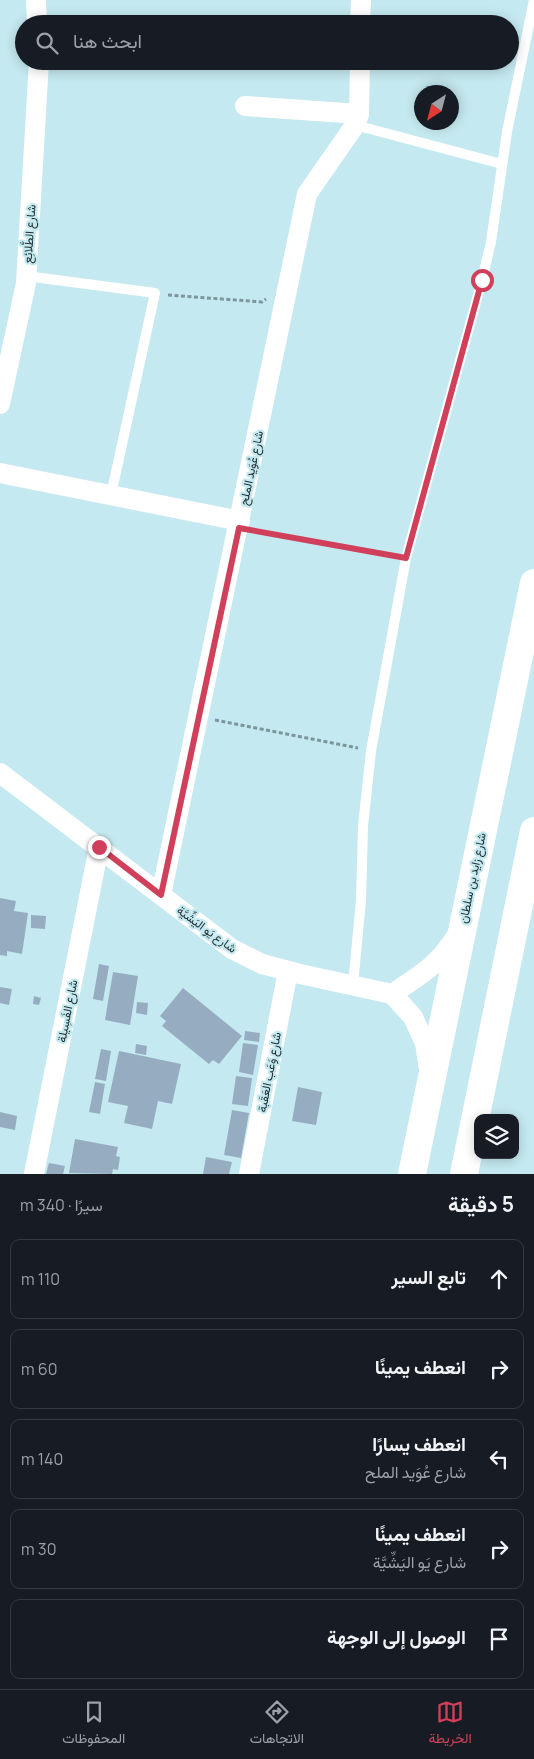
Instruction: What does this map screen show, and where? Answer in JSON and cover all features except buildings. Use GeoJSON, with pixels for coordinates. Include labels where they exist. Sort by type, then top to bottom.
{"type":"FeatureCollection","features":[{"type":"Feature","properties":{"kind":"highway","name":"شارع زايد بن سلطان"},"geometry":{"type":"LineString","coordinates":[[412,1174],[534,583]]}},
{"type":"Feature","properties":{"kind":"highway"},"geometry":{"type":"LineString","coordinates":[[464,1174],[534,831]]}},
{"type":"Feature","properties":{"kind":"street"},"geometry":{"type":"LineString","coordinates":[[36,0],[37,15]]}},
{"type":"Feature","properties":{"kind":"street"},"geometry":{"type":"LineString","coordinates":[[360,15],[361,0]]}},
{"type":"Feature","properties":{"kind":"street","name":"شارع الطَّلائِع"},"geometry":{"type":"LineString","coordinates":[[0,404],[26,276],[38,70]]}},
{"type":"Feature","properties":{"kind":"street"},"geometry":{"type":"LineString","coordinates":[[245,106],[357,119],[360,70]]}},
{"type":"Feature","properties":{"kind":"street","name":"شارع عُوَيد الملح"},"geometry":{"type":"LineString","coordinates":[[161,895],[307,194],[357,119]]}},
{"type":"Feature","properties":{"kind":"street"},"geometry":{"type":"LineString","coordinates":[[0,473],[111,495],[239,524]]}},
{"type":"Feature","properties":{"kind":"street","name":"شارع يَو اليَشِّيَّة"},"geometry":{"type":"LineString","coordinates":[[0,772],[232,949],[262,964],[392,994]]}},
{"type":"Feature","properties":{"kind":"street","name":"شارع الفَسِيلة"},"geometry":{"type":"LineString","coordinates":[[34,1174],[99,847]]}},
{"type":"Feature","properties":{"kind":"street"},"geometry":{"type":"LineString","coordinates":[[430,1082],[425,1043],[413,1017],[392,994],[429,969],[445,955],[462,926]]}},
{"type":"Feature","properties":{"kind":"street","name":"شارع وَعَب العَقَبة"},"geometry":{"type":"LineString","coordinates":[[249,1174],[288,971]]}},
{"type":"Feature","properties":{"kind":"lane"},"geometry":{"type":"LineString","coordinates":[[353,985],[361,900],[363,826],[371,751],[406,558],[491,242],[502,164],[534,0]]}},
{"type":"Feature","properties":{"kind":"lane"},"geometry":{"type":"LineString","coordinates":[[357,119],[502,164]]}},
{"type":"Feature","properties":{"kind":"lane"},"geometry":{"type":"LineString","coordinates":[[26,276],[155,294],[111,495]]}},
{"type":"Feature","properties":{"kind":"path"},"geometry":{"type":"LineString","coordinates":[[155,294],[204,300],[262,302],[290,277]]}},
{"type":"Feature","properties":{"kind":"path"},"geometry":{"type":"LineString","coordinates":[[239,524],[406,558]]}},
{"type":"Feature","properties":{"kind":"path"},"geometry":{"type":"LineString","coordinates":[[199,716],[371,751]]}},
{"type":"Feature","properties":{"kind":"route"},"geometry":{"type":"LineString","coordinates":[[99,847],[161,895],[239,528],[406,558],[482,280]]}}]}
